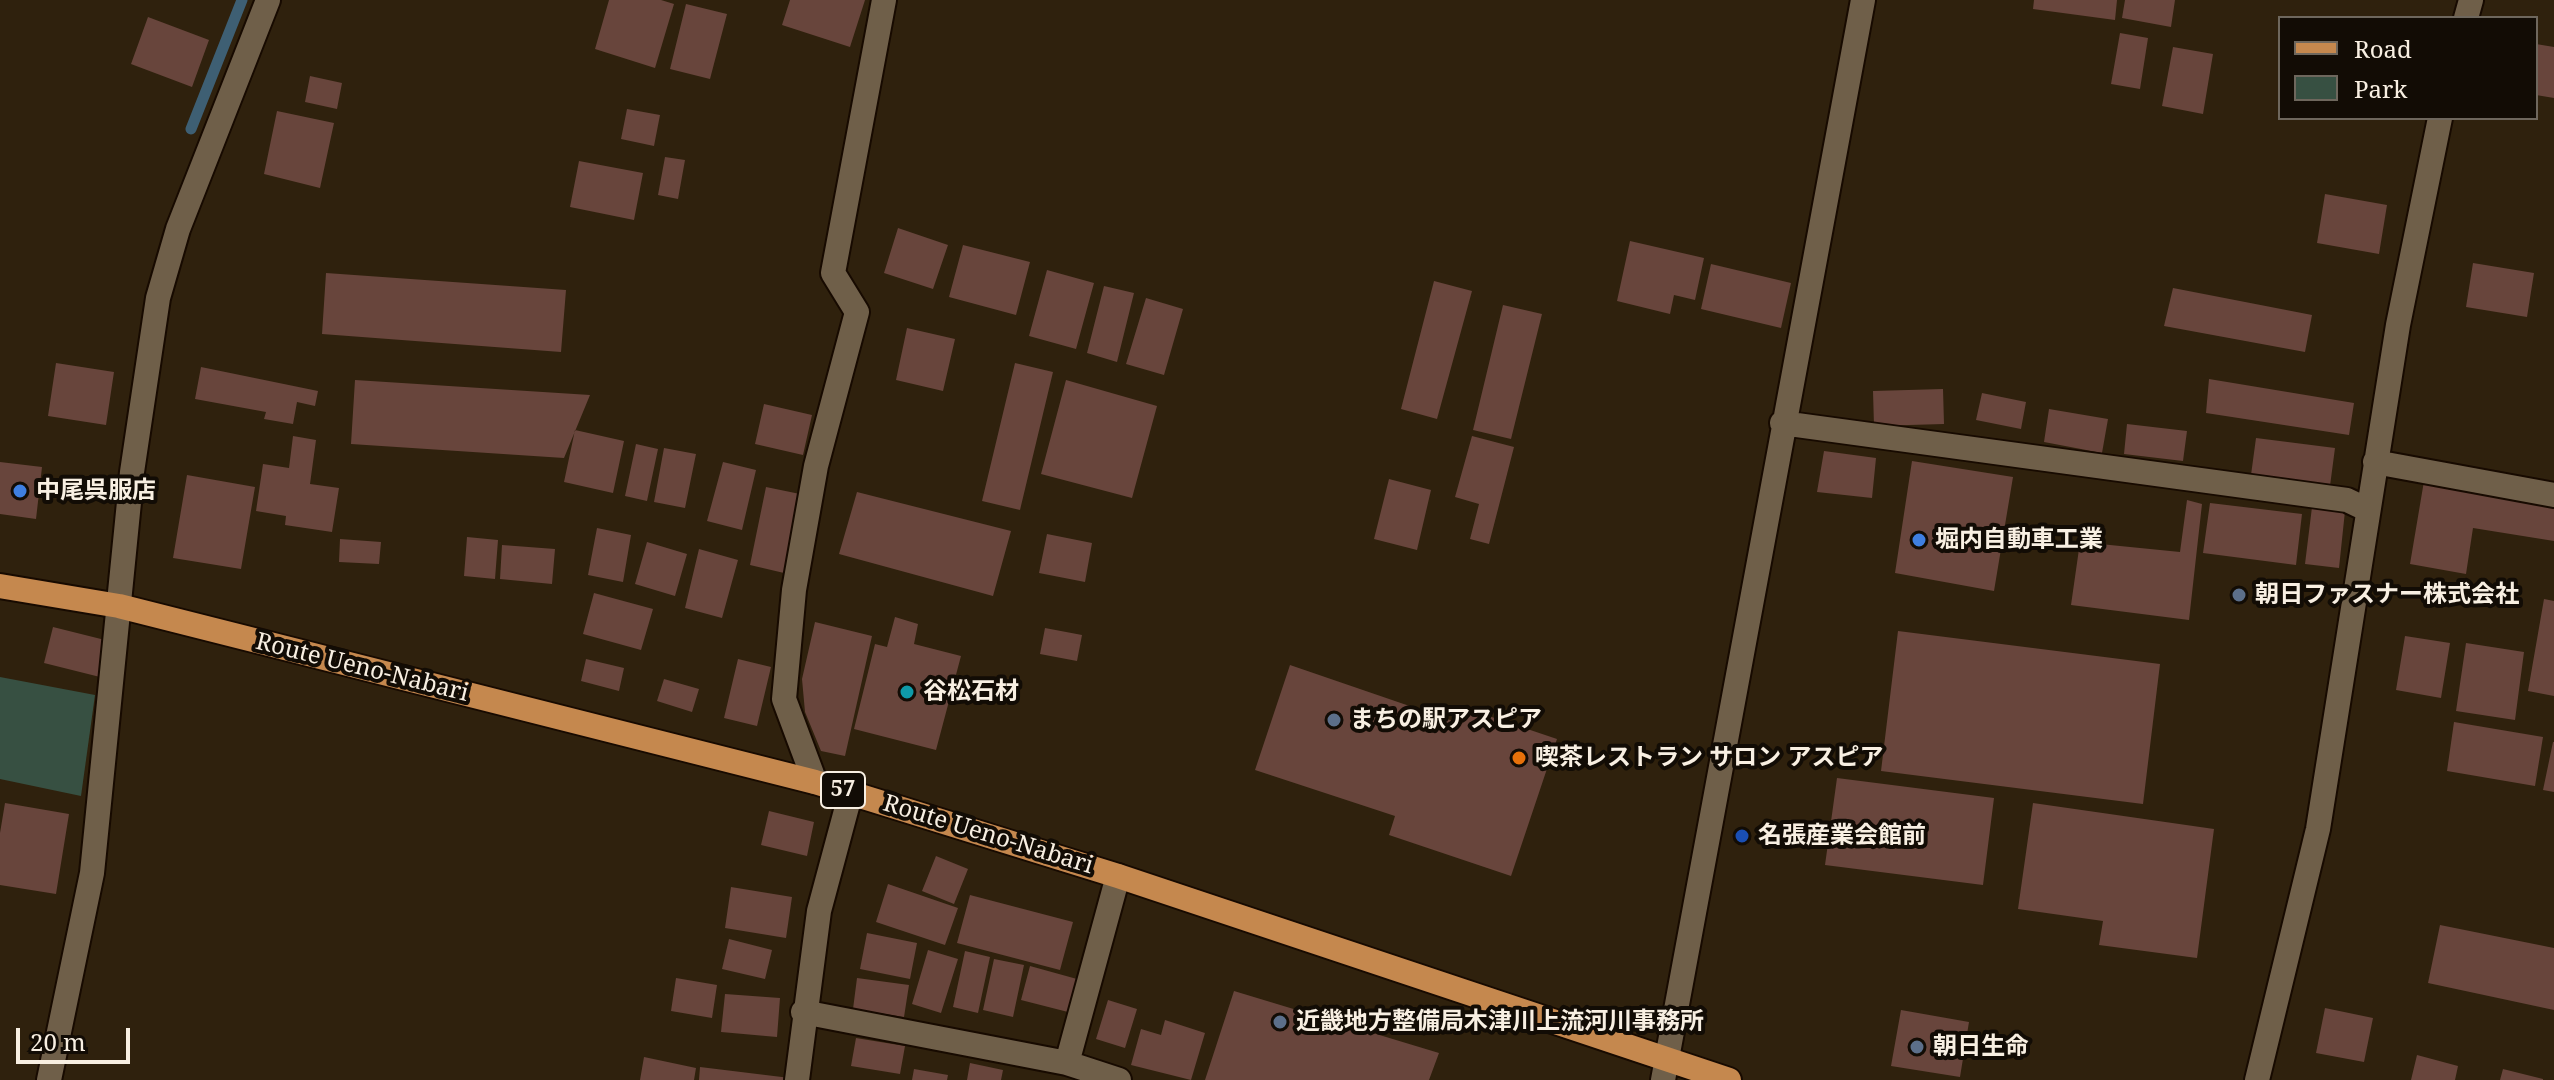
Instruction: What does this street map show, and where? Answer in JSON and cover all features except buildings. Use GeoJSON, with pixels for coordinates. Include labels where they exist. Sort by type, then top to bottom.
{"type":"FeatureCollection","features":[{"type":"Feature","properties":{"kind":"main road","name":"Route Ueno-Nabari"},"geometry":{"type":"LineString","coordinates":[[0,586],[119,606],[851,792],[1118,876],[1665,1069],[1729,1080]]}},
{"type":"Feature","properties":{"kind":"street"},"geometry":{"type":"LineString","coordinates":[[49,1080],[92,873],[132,472],[158,298],[178,229],[268,0]]}},
{"type":"Feature","properties":{"kind":"street"},"geometry":{"type":"LineString","coordinates":[[815,782],[784,699],[794,590],[816,466],[857,312],[833,273],[884,0]]}},
{"type":"Feature","properties":{"kind":"street"},"geometry":{"type":"LineString","coordinates":[[1665,1069],[1782,423],[1863,0]]}},
{"type":"Feature","properties":{"kind":"street"},"geometry":{"type":"LineString","coordinates":[[2257,1080],[2318,829],[2398,325],[2440,120]]}},
{"type":"Feature","properties":{"kind":"street"},"geometry":{"type":"LineString","coordinates":[[1782,423],[2347,500],[2368,510]]}},
{"type":"Feature","properties":{"kind":"street"},"geometry":{"type":"LineString","coordinates":[[2375,462],[2554,495]]}},
{"type":"Feature","properties":{"kind":"street"},"geometry":{"type":"LineString","coordinates":[[797,1080],[803,1012],[819,911],[851,792]]}},
{"type":"Feature","properties":{"kind":"street"},"geometry":{"type":"LineString","coordinates":[[1067,1063],[1118,876]]}},
{"type":"Feature","properties":{"kind":"street"},"geometry":{"type":"LineString","coordinates":[[803,1012],[1067,1063],[1119,1080]]}},
{"type":"Feature","properties":{"kind":"green space"},"geometry":{"type":"Polygon","coordinates":[[[0,677],[95,695],[81,796],[0,779],[0,677]]]}},
{"type":"Feature","properties":{"kind":"waterway"},"geometry":{"type":"LineString","coordinates":[[191,129],[242,0]]}},
{"type":"Feature","properties":{"kind":"place","name":"中尾呉服店"},"geometry":{"type":"Point","coordinates":[20,491]}},
{"type":"Feature","properties":{"kind":"place","name":"堀内自動車工業"},"geometry":{"type":"Point","coordinates":[1919,540]}},
{"type":"Feature","properties":{"kind":"place","name":"朝日ファスナー株式会社"},"geometry":{"type":"Point","coordinates":[2239,595]}},
{"type":"Feature","properties":{"kind":"place","name":"谷松石材"},"geometry":{"type":"Point","coordinates":[907,692]}},
{"type":"Feature","properties":{"kind":"place","name":"まちの駅アスピア"},"geometry":{"type":"Point","coordinates":[1334,720]}},
{"type":"Feature","properties":{"kind":"place","name":"喫茶レストラン サロン アスピア"},"geometry":{"type":"Point","coordinates":[1519,758]}},
{"type":"Feature","properties":{"kind":"place","name":"名張産業会館前"},"geometry":{"type":"Point","coordinates":[1742,836]}},
{"type":"Feature","properties":{"kind":"place","name":"近畿地方整備局木津川上流河川事務所"},"geometry":{"type":"Point","coordinates":[1280,1022]}},
{"type":"Feature","properties":{"kind":"place","name":"朝日生命"},"geometry":{"type":"Point","coordinates":[1917,1047]}}]}
